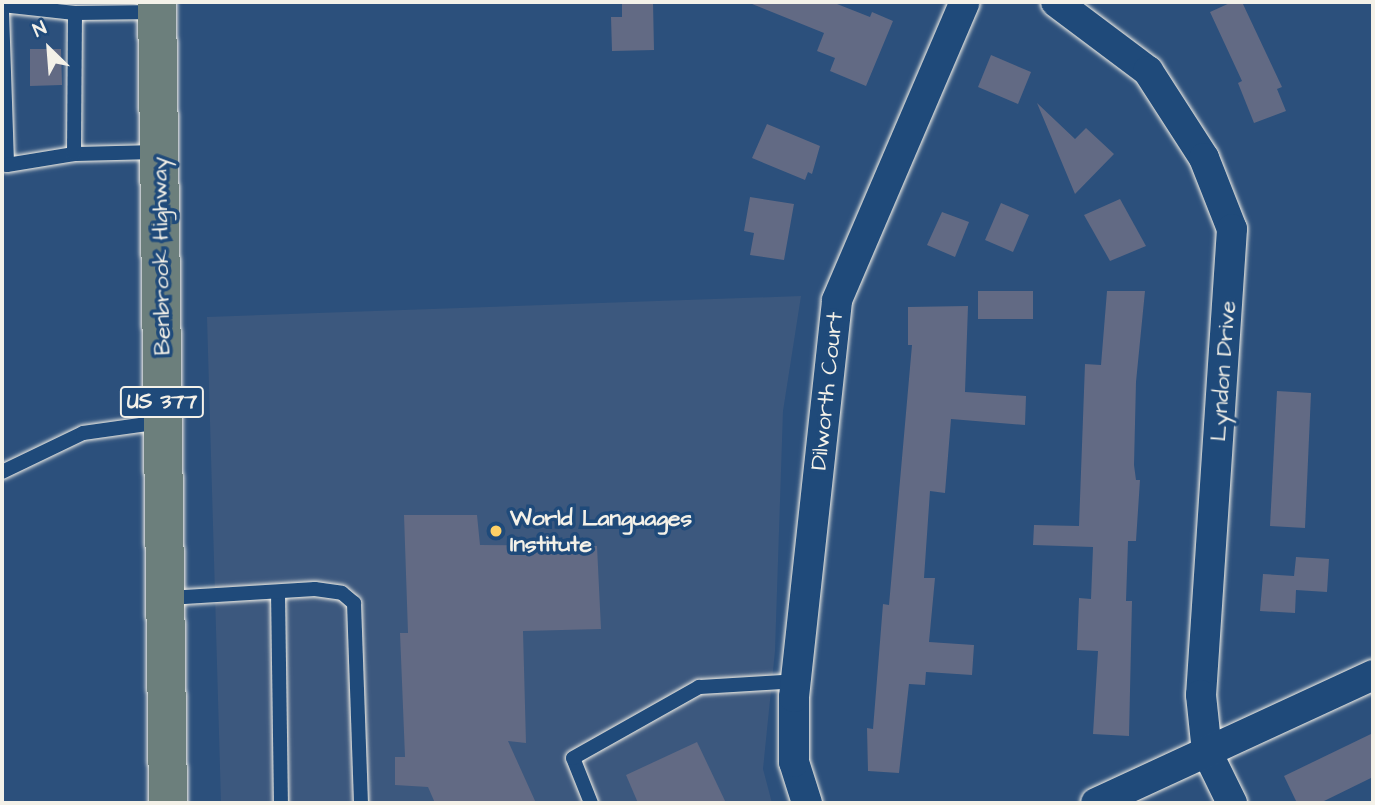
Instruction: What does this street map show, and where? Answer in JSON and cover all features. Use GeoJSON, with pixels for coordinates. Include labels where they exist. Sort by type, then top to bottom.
{"type":"FeatureCollection","features":[{"type":"Feature","properties":{"kind":"main road","name":"Benbrook Highway"},"geometry":{"type":"LineString","coordinates":[[157,7],[168,803]]}},
{"type":"Feature","properties":{"kind":"street","name":"Dilworth Court"},"geometry":{"type":"LineString","coordinates":[[807,803],[794,762],[796,681],[837,300],[965,2]]}},
{"type":"Feature","properties":{"kind":"street","name":"Lyndon Drive"},"geometry":{"type":"LineString","coordinates":[[1056,2],[1148,71],[1204,158],[1232,229],[1201,695],[1207,752],[1232,803]]}},
{"type":"Feature","properties":{"kind":"street"},"geometry":{"type":"LineString","coordinates":[[1096,803],[1373,676]]}},
{"type":"Feature","properties":{"kind":"lane"},"geometry":{"type":"LineString","coordinates":[[2,5],[75,13],[157,7]]}},
{"type":"Feature","properties":{"kind":"lane"},"geometry":{"type":"LineString","coordinates":[[2,12],[4,165],[74,154],[159,152]]}},
{"type":"Feature","properties":{"kind":"lane"},"geometry":{"type":"LineString","coordinates":[[74,154],[75,13]]}},
{"type":"Feature","properties":{"kind":"lane"},"geometry":{"type":"LineString","coordinates":[[2,472],[83,433],[163,422]]}},
{"type":"Feature","properties":{"kind":"lane"},"geometry":{"type":"LineString","coordinates":[[278,592],[281,803]]}},
{"type":"Feature","properties":{"kind":"lane"},"geometry":{"type":"LineString","coordinates":[[165,599],[278,592],[342,593],[354,603],[361,803]]}},
{"type":"Feature","properties":{"kind":"lane"},"geometry":{"type":"LineString","coordinates":[[591,803],[573,758],[699,687],[796,681]]}},
{"type":"Feature","properties":{"kind":"shaded area","name":"World Languages Institute"},"geometry":{"type":"Polygon","coordinates":[[[801,296],[783,411],[775,651],[763,769],[772,803],[221,803],[207,317],[801,296]]]}},
{"type":"Feature","properties":{"kind":"building"},"geometry":{"type":"Polygon","coordinates":[[[622,2],[653,2],[654,50],[612,51],[611,17],[622,17],[622,2]]]}},
{"type":"Feature","properties":{"kind":"building"},"geometry":{"type":"Polygon","coordinates":[[[747,2],[832,2],[870,17],[872,12],[893,21],[866,86],[830,71],[835,58],[817,51],[824,33],[747,2]]]}},
{"type":"Feature","properties":{"kind":"building"},"geometry":{"type":"Polygon","coordinates":[[[1232,2],[1242,2],[1282,87],[1277,89],[1286,111],[1254,123],[1238,83],[1242,81],[1210,12],[1232,2]]]}},
{"type":"Feature","properties":{"kind":"building"},"geometry":{"type":"Polygon","coordinates":[[[30,49],[61,49],[62,85],[30,86],[30,49]]]}},
{"type":"Feature","properties":{"kind":"building"},"geometry":{"type":"Polygon","coordinates":[[[991,55],[1031,72],[1018,104],[978,87],[991,55]]]}},
{"type":"Feature","properties":{"kind":"building"},"geometry":{"type":"Polygon","coordinates":[[[1037,103],[1075,139],[1086,128],[1114,154],[1075,194],[1037,103]]]}},
{"type":"Feature","properties":{"kind":"building"},"geometry":{"type":"Polygon","coordinates":[[[767,124],[820,146],[812,174],[808,172],[805,180],[752,158],[767,124]]]}},
{"type":"Feature","properties":{"kind":"building"},"geometry":{"type":"Polygon","coordinates":[[[750,197],[794,204],[784,260],[750,255],[754,233],[744,231],[750,197]]]}},
{"type":"Feature","properties":{"kind":"building"},"geometry":{"type":"Polygon","coordinates":[[[1120,199],[1146,246],[1110,261],[1084,215],[1120,199]]]}},
{"type":"Feature","properties":{"kind":"building"},"geometry":{"type":"Polygon","coordinates":[[[1001,203],[1029,215],[1013,252],[985,240],[1001,203]]]}},
{"type":"Feature","properties":{"kind":"building"},"geometry":{"type":"Polygon","coordinates":[[[942,212],[969,222],[955,257],[927,245],[942,212]]]}},
{"type":"Feature","properties":{"kind":"building"},"geometry":{"type":"Polygon","coordinates":[[[978,291],[1033,291],[1033,319],[978,319],[978,291]]]}},
{"type":"Feature","properties":{"kind":"building"},"geometry":{"type":"Polygon","coordinates":[[[1107,291],[1145,291],[1136,382],[1134,465],[1136,480],[1140,480],[1136,541],[1128,541],[1126,601],[1132,601],[1129,736],[1093,734],[1098,651],[1077,650],[1079,598],[1091,599],[1093,547],[1033,545],[1034,525],[1079,526],[1085,364],[1101,365],[1107,291]]]}},
{"type":"Feature","properties":{"kind":"building"},"geometry":{"type":"Polygon","coordinates":[[[968,306],[965,392],[1026,396],[1025,425],[951,419],[945,493],[930,491],[924,578],[935,578],[929,642],[974,645],[972,675],[926,672],[925,685],[909,684],[899,773],[868,771],[867,728],[873,729],[883,604],[889,605],[912,345],[908,345],[908,307],[968,306]]]}},
{"type":"Feature","properties":{"kind":"building"},"geometry":{"type":"Polygon","coordinates":[[[1277,391],[1311,393],[1305,528],[1270,526],[1277,391]]]}},
{"type":"Feature","properties":{"kind":"building"},"geometry":{"type":"Polygon","coordinates":[[[404,515],[477,515],[480,545],[597,546],[601,629],[523,631],[526,743],[508,741],[536,803],[435,803],[428,787],[395,785],[395,757],[405,757],[400,633],[408,633],[404,515]]]}},
{"type":"Feature","properties":{"kind":"building"},"geometry":{"type":"Polygon","coordinates":[[[1296,557],[1329,559],[1327,592],[1296,590],[1295,613],[1260,611],[1263,574],[1294,576],[1296,557]]]}},
{"type":"Feature","properties":{"kind":"building"},"geometry":{"type":"Polygon","coordinates":[[[1373,733],[1373,777],[1320,803],[1297,803],[1284,776],[1373,733]]]}},
{"type":"Feature","properties":{"kind":"building"},"geometry":{"type":"Polygon","coordinates":[[[697,742],[726,803],[638,803],[626,775],[697,742]]]}},
{"type":"Feature","properties":{"kind":"place","name":"World Languages Institute"},"geometry":{"type":"Point","coordinates":[496,531]}}]}
